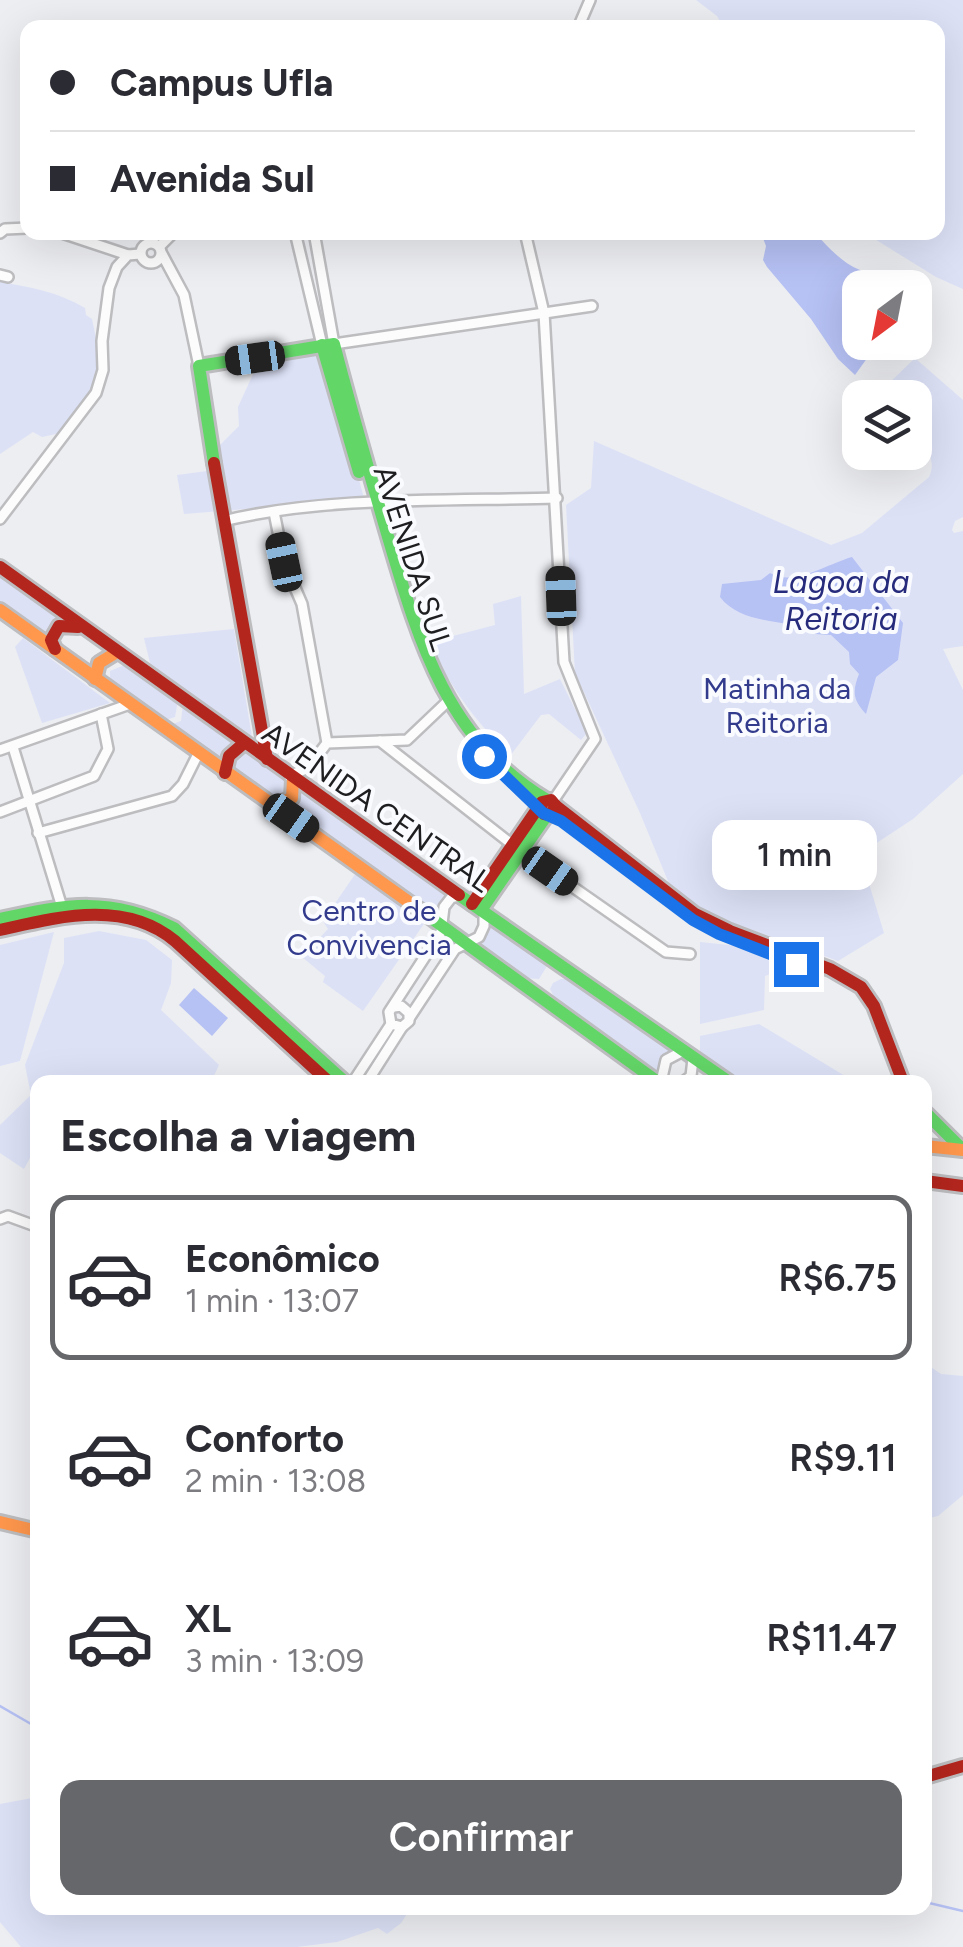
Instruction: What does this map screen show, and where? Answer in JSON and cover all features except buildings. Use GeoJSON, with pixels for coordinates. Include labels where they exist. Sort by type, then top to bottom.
{"type":"FeatureCollection","features":[{"type":"Feature","properties":{"kind":"street"},"geometry":{"type":"LineString","coordinates":[[83,240],[128,255],[140,254]]}},
{"type":"Feature","properties":{"kind":"street"},"geometry":{"type":"LineString","coordinates":[[140,254],[148,263],[159,260],[168,240]]}},
{"type":"Feature","properties":{"kind":"street"},"geometry":{"type":"LineString","coordinates":[[298,240],[328,344]]}},
{"type":"Feature","properties":{"kind":"street"},"geometry":{"type":"LineString","coordinates":[[315,240],[328,344]]}},
{"type":"Feature","properties":{"kind":"street"},"geometry":{"type":"LineString","coordinates":[[474,906],[593,746],[594,739],[564,662],[544,313],[527,240]]}},
{"type":"Feature","properties":{"kind":"street"},"geometry":{"type":"LineString","coordinates":[[140,254],[144,244],[150,242],[161,250],[184,295],[267,759]]}},
{"type":"Feature","properties":{"kind":"street"},"geometry":{"type":"LineString","coordinates":[[0,519],[96,394],[104,370],[102,341],[108,288],[128,255]]}},
{"type":"Feature","properties":{"kind":"street"},"geometry":{"type":"LineString","coordinates":[[199,366],[592,306]]}},
{"type":"Feature","properties":{"kind":"street","name":"AVENIDA SUL"},"geometry":{"type":"LineString","coordinates":[[328,344],[415,636],[445,703],[561,821],[701,925],[837,978],[859,993],[896,1075]]}},
{"type":"Feature","properties":{"kind":"street"},"geometry":{"type":"LineString","coordinates":[[223,522],[274,512],[373,504],[557,498]]}},
{"type":"Feature","properties":{"kind":"street"},"geometry":{"type":"LineString","coordinates":[[273,806],[292,798],[291,777],[308,768],[327,743],[302,604],[284,562],[274,512]]}},
{"type":"Feature","properties":{"kind":"street","name":"AVENIDA CENTRAL"},"geometry":{"type":"LineString","coordinates":[[0,567],[291,777],[718,1075]]}},
{"type":"Feature","properties":{"kind":"street","name":"AVENIDA CENTRAL"},"geometry":{"type":"LineString","coordinates":[[0,610],[650,1075]]}},
{"type":"Feature","properties":{"kind":"street"},"geometry":{"type":"LineString","coordinates":[[55,650],[51,640],[59,626],[80,627]]}},
{"type":"Feature","properties":{"kind":"street"},"geometry":{"type":"LineString","coordinates":[[95,678],[99,663],[116,652]]}},
{"type":"Feature","properties":{"kind":"street"},"geometry":{"type":"LineString","coordinates":[[327,743],[408,740],[445,703]]}},
{"type":"Feature","properties":{"kind":"street"},"geometry":{"type":"LineString","coordinates":[[0,750],[130,704]]}},
{"type":"Feature","properties":{"kind":"street"},"geometry":{"type":"LineString","coordinates":[[0,812],[94,776],[108,749],[101,714]]}},
{"type":"Feature","properties":{"kind":"street"},"geometry":{"type":"LineString","coordinates":[[380,742],[517,848],[666,952],[690,954]]}},
{"type":"Feature","properties":{"kind":"street"},"geometry":{"type":"LineString","coordinates":[[225,773],[229,756],[244,743]]}},
{"type":"Feature","properties":{"kind":"street"},"geometry":{"type":"LineString","coordinates":[[13,747],[62,910]]}},
{"type":"Feature","properties":{"kind":"street"},"geometry":{"type":"LineString","coordinates":[[38,834],[172,796],[183,784],[198,754]]}},
{"type":"Feature","properties":{"kind":"street"},"geometry":{"type":"LineString","coordinates":[[391,1024],[388,1016],[440,932],[446,904],[474,906]]}},
{"type":"Feature","properties":{"kind":"street"},"geometry":{"type":"LineString","coordinates":[[371,1075],[455,949],[482,932],[474,906]]}},
{"type":"Feature","properties":{"kind":"street"},"geometry":{"type":"LineString","coordinates":[[0,930],[62,910]]}},
{"type":"Feature","properties":{"kind":"street"},"geometry":{"type":"LineString","coordinates":[[0,919],[62,910],[120,915],[150,924],[211,969],[336,1075]]}},
{"type":"Feature","properties":{"kind":"street"},"geometry":{"type":"LineString","coordinates":[[211,969],[322,1075]]}},
{"type":"Feature","properties":{"kind":"street"},"geometry":{"type":"LineString","coordinates":[[394,1007],[405,1008],[410,1017]]}},
{"type":"Feature","properties":{"kind":"street"},"geometry":{"type":"LineString","coordinates":[[391,1024],[402,1027]]}},
{"type":"Feature","properties":{"kind":"street"},"geometry":{"type":"LineString","coordinates":[[358,1075],[391,1024]]}},
{"type":"Feature","properties":{"kind":"street"},"geometry":{"type":"LineString","coordinates":[[662,1075],[666,1060],[688,1055],[691,1075]]}},
{"type":"Feature","properties":{"kind":"street"},"geometry":{"type":"LineString","coordinates":[[932,1122],[963,1150]]}},
{"type":"Feature","properties":{"kind":"street"},"geometry":{"type":"LineString","coordinates":[[932,1147],[963,1150]]}},
{"type":"Feature","properties":{"kind":"street"},"geometry":{"type":"LineString","coordinates":[[932,1183],[962,1185]]}},
{"type":"Feature","properties":{"kind":"street"},"geometry":{"type":"LineString","coordinates":[[0,1219],[8,1216],[30,1225]]}},
{"type":"Feature","properties":{"kind":"street"},"geometry":{"type":"LineString","coordinates":[[0,1522],[30,1529]]}},
{"type":"Feature","properties":{"kind":"street"},"geometry":{"type":"LineString","coordinates":[[932,1775],[963,1766]]}},
{"type":"Feature","properties":{"kind":"green space"},"geometry":{"type":"Polygon","coordinates":[[[696,0],[963,0],[963,289],[876,240],[945,240],[945,20],[719,20],[696,0]]]}},
{"type":"Feature","properties":{"kind":"green space"},"geometry":{"type":"Polygon","coordinates":[[[0,282],[44,291],[85,308],[92,319],[104,377],[91,389],[65,432],[42,437],[33,432],[0,454],[0,282]]]}},
{"type":"Feature","properties":{"kind":"green space"},"geometry":{"type":"Polygon","coordinates":[[[321,345],[364,498],[223,511],[215,450],[239,426],[238,407],[261,357],[321,345]]]}},
{"type":"Feature","properties":{"kind":"green space","name":"Matinha da Reitoria"},"geometry":{"type":"Polygon","coordinates":[[[917,360],[963,400],[963,517],[955,521],[952,530],[963,531],[963,646],[943,649],[963,690],[963,774],[913,819],[860,854],[884,933],[838,961],[677,903],[575,673],[566,505],[591,488],[594,441],[831,545],[862,533],[929,477],[932,470],[932,380],[892,380],[917,360]]]}},
{"type":"Feature","properties":{"kind":"green space"},"geometry":{"type":"Polygon","coordinates":[[[215,470],[221,511],[184,514],[177,475],[215,470]]]}},
{"type":"Feature","properties":{"kind":"green space"},"geometry":{"type":"Polygon","coordinates":[[[0,573],[63,620],[53,624],[44,636],[0,604],[0,573]]]}},
{"type":"Feature","properties":{"kind":"green space"},"geometry":{"type":"Polygon","coordinates":[[[521,596],[524,694],[560,679],[587,733],[581,740],[549,714],[541,715],[510,756],[464,703],[430,642],[495,625],[493,604],[521,596]]]}},
{"type":"Feature","properties":{"kind":"green space"},"geometry":{"type":"Polygon","coordinates":[[[234,629],[252,737],[151,667],[144,638],[234,629]]]}},
{"type":"Feature","properties":{"kind":"green space"},"geometry":{"type":"Polygon","coordinates":[[[23,638],[110,703],[42,723],[15,647],[23,638]]]}},
{"type":"Feature","properties":{"kind":"green space"},"geometry":{"type":"Polygon","coordinates":[[[127,664],[178,700],[175,717],[160,722],[110,685],[110,671],[127,664]]]}},
{"type":"Feature","properties":{"kind":"green space"},"geometry":{"type":"Polygon","coordinates":[[[183,704],[240,743],[225,768],[164,727],[181,721],[183,704]]]}},
{"type":"Feature","properties":{"kind":"green space"},"geometry":{"type":"Polygon","coordinates":[[[244,746],[291,780],[290,798],[274,802],[230,771],[234,755],[244,746]]]}},
{"type":"Feature","properties":{"kind":"green space"},"geometry":{"type":"Polygon","coordinates":[[[295,783],[452,895],[442,901],[439,915],[280,807],[295,783]]]}},
{"type":"Feature","properties":{"kind":"green space","name":"Centro de Convivencia"},"geometry":{"type":"Polygon","coordinates":[[[358,870],[428,918],[363,1011],[323,982],[325,976],[302,957],[328,929],[323,921],[358,870]]]}},
{"type":"Feature","properties":{"kind":"green space"},"geometry":{"type":"Polygon","coordinates":[[[490,921],[542,958],[547,966],[539,979],[524,978],[477,944],[489,932],[490,921]]]}},
{"type":"Feature","properties":{"kind":"green space"},"geometry":{"type":"Polygon","coordinates":[[[99,931],[146,940],[172,960],[171,983],[161,1010],[219,1065],[214,1075],[30,1075],[30,1090],[25,1065],[64,963],[64,938],[99,931]]]}},
{"type":"Feature","properties":{"kind":"green space"},"geometry":{"type":"Polygon","coordinates":[[[54,932],[20,1061],[0,1066],[0,945],[54,932]]]}},
{"type":"Feature","properties":{"kind":"green space"},"geometry":{"type":"Polygon","coordinates":[[[700,942],[738,946],[774,963],[773,973],[765,976],[764,1010],[700,1024],[700,942]]]}},
{"type":"Feature","properties":{"kind":"green space"},"geometry":{"type":"Polygon","coordinates":[[[561,979],[570,979],[676,1051],[659,1072],[554,997],[550,989],[561,979]]]}},
{"type":"Feature","properties":{"kind":"green space"},"geometry":{"type":"Polygon","coordinates":[[[759,1024],[843,1075],[728,1075],[700,1057],[700,1036],[759,1024]]]}},
{"type":"Feature","properties":{"kind":"green space"},"geometry":{"type":"Polygon","coordinates":[[[30,1096],[30,1158],[24,1169],[0,1153],[0,1125],[30,1096]]]}},
{"type":"Feature","properties":{"kind":"green space"},"geometry":{"type":"Polygon","coordinates":[[[932,1368],[941,1374],[963,1376],[963,1495],[932,1517],[932,1368]]]}},
{"type":"Feature","properties":{"kind":"green space"},"geometry":{"type":"Polygon","coordinates":[[[30,1798],[30,1915],[406,1915],[387,1934],[378,1928],[337,1942],[297,1947],[21,1947],[0,1922],[0,1804],[30,1798]]]}},
{"type":"Feature","properties":{"kind":"water"},"geometry":{"type":"Polygon","coordinates":[[[764,240],[822,240],[860,270],[842,270],[842,360],[866,360],[855,375],[838,359],[763,260],[764,240]]]}},
{"type":"Feature","properties":{"kind":"water","name":"Lagoa da Reitoria"},"geometry":{"type":"Polygon","coordinates":[[[852,557],[903,623],[898,660],[876,677],[866,714],[855,696],[859,674],[850,664],[849,652],[831,635],[815,634],[814,621],[804,617],[792,625],[753,617],[735,610],[720,597],[722,584],[761,580],[770,573],[779,577],[800,576],[852,557]]]}},
{"type":"Feature","properties":{"kind":"water"},"geometry":{"type":"Polygon","coordinates":[[[194,988],[228,1018],[212,1036],[179,1005],[194,988]]]}},
{"type":"Feature","properties":{"kind":"waterway"},"geometry":{"type":"LineString","coordinates":[[0,1706],[30,1723]]}},
{"type":"Feature","properties":{"kind":"waterway"},"geometry":{"type":"LineString","coordinates":[[932,1904],[963,1911]]}},
{"type":"Feature","properties":{"kind":"traffic: fast"},"geometry":{"type":"LineString","coordinates":[[214,463],[199,366],[334,344],[410,608],[440,682],[483,747],[512,775],[547,800]]}},
{"type":"Feature","properties":{"kind":"traffic: fast"},"geometry":{"type":"LineString","coordinates":[[322,345],[359,472]]}},
{"type":"Feature","properties":{"kind":"traffic: fast"},"geometry":{"type":"LineString","coordinates":[[481,910],[547,815]]}},
{"type":"Feature","properties":{"kind":"traffic: fast"},"geometry":{"type":"LineString","coordinates":[[459,895],[719,1075]]}},
{"type":"Feature","properties":{"kind":"traffic: fast"},"geometry":{"type":"LineString","coordinates":[[0,919],[68,907],[108,907],[174,928],[337,1075]]}},
{"type":"Feature","properties":{"kind":"traffic: fast"},"geometry":{"type":"LineString","coordinates":[[420,910],[648,1075]]}},
{"type":"Feature","properties":{"kind":"traffic: fast"},"geometry":{"type":"LineString","coordinates":[[932,1119],[963,1150]]}},
{"type":"Feature","properties":{"kind":"traffic: slow"},"geometry":{"type":"LineString","coordinates":[[0,610],[420,910]]}},
{"type":"Feature","properties":{"kind":"traffic: slow"},"geometry":{"type":"LineString","coordinates":[[95,679],[99,663],[117,652]]}},
{"type":"Feature","properties":{"kind":"traffic: slow"},"geometry":{"type":"LineString","coordinates":[[273,806],[292,798],[293,779]]}},
{"type":"Feature","properties":{"kind":"traffic: slow"},"geometry":{"type":"LineString","coordinates":[[932,1147],[963,1150]]}},
{"type":"Feature","properties":{"kind":"traffic: slow"},"geometry":{"type":"LineString","coordinates":[[0,1522],[30,1529]]}},
{"type":"Feature","properties":{"kind":"traffic: jam"},"geometry":{"type":"LineString","coordinates":[[214,463],[267,759]]}},
{"type":"Feature","properties":{"kind":"traffic: jam"},"geometry":{"type":"LineString","coordinates":[[0,567],[459,895]]}},
{"type":"Feature","properties":{"kind":"traffic: jam"},"geometry":{"type":"LineString","coordinates":[[55,649],[51,640],[59,626],[78,627]]}},
{"type":"Feature","properties":{"kind":"traffic: jam"},"geometry":{"type":"LineString","coordinates":[[225,773],[229,756],[244,743]]}},
{"type":"Feature","properties":{"kind":"traffic: jam"},"geometry":{"type":"LineString","coordinates":[[472,904],[542,802],[551,800],[556,806],[550,815],[541,808]]}},
{"type":"Feature","properties":{"kind":"traffic: jam"},"geometry":{"type":"LineString","coordinates":[[556,806],[695,914],[830,969],[861,987],[874,1006],[900,1075]]}},
{"type":"Feature","properties":{"kind":"traffic: jam"},"geometry":{"type":"LineString","coordinates":[[0,930],[90,915],[134,920],[155,928],[175,941],[321,1075]]}},
{"type":"Feature","properties":{"kind":"traffic: jam"},"geometry":{"type":"LineString","coordinates":[[932,1182],[963,1186]]}},
{"type":"Feature","properties":{"kind":"traffic: jam"},"geometry":{"type":"LineString","coordinates":[[932,1775],[963,1766]]}},
{"type":"Feature","properties":{"kind":"route"},"geometry":{"type":"LineString","coordinates":[[484,756],[544,814],[561,821],[693,920],[796,964]]}}]}
